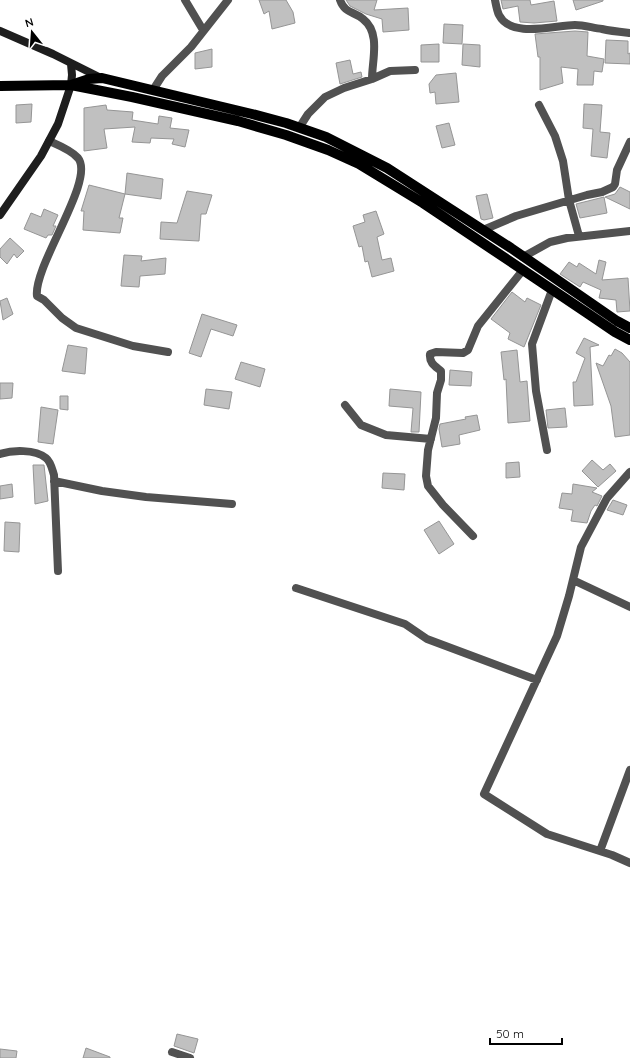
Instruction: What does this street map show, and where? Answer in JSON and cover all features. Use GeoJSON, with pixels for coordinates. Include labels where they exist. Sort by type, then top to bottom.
{"type":"FeatureCollection","features":[{"type":"Feature","properties":{"kind":"main road"},"geometry":{"type":"LineString","coordinates":[[71,85],[90,79],[102,78],[252,114],[326,136],[387,168],[483,230],[617,321],[630,328]]}},
{"type":"Feature","properties":{"kind":"main road"},"geometry":{"type":"LineString","coordinates":[[0,86],[71,85],[173,105],[238,121],[286,135],[328,150],[359,164],[423,203],[615,332],[630,340]]}},
{"type":"Feature","properties":{"kind":"street"},"geometry":{"type":"LineString","coordinates":[[185,0],[203,30]]}},
{"type":"Feature","properties":{"kind":"street"},"geometry":{"type":"LineString","coordinates":[[153,90],[162,76],[191,47],[228,0]]}},
{"type":"Feature","properties":{"kind":"street"},"geometry":{"type":"LineString","coordinates":[[340,0],[342,5],[349,12],[363,19],[372,30],[374,44],[372,78]]}},
{"type":"Feature","properties":{"kind":"street"},"geometry":{"type":"LineString","coordinates":[[495,0],[499,15],[504,22],[512,26],[525,29],[574,25],[592,26],[600,29],[630,33]]}},
{"type":"Feature","properties":{"kind":"street"},"geometry":{"type":"LineString","coordinates":[[0,31],[53,54],[102,78]]}},
{"type":"Feature","properties":{"kind":"street"},"geometry":{"type":"LineString","coordinates":[[0,215],[37,162],[58,124],[71,85],[72,64]]}},
{"type":"Feature","properties":{"kind":"street"},"geometry":{"type":"LineString","coordinates":[[299,128],[308,114],[325,97],[344,88],[390,71],[415,70]]}},
{"type":"Feature","properties":{"kind":"street"},"geometry":{"type":"LineString","coordinates":[[539,105],[555,136],[563,161],[578,236]]}},
{"type":"Feature","properties":{"kind":"street"},"geometry":{"type":"LineString","coordinates":[[49,141],[68,150],[79,158],[82,173],[74,197],[45,264],[36,290],[37,296],[76,328],[132,346],[168,352]]}},
{"type":"Feature","properties":{"kind":"street"},"geometry":{"type":"LineString","coordinates":[[483,230],[516,216],[602,192],[613,187],[615,184],[617,170],[630,142]]}},
{"type":"Feature","properties":{"kind":"street"},"geometry":{"type":"LineString","coordinates":[[523,257],[550,242],[578,236],[630,231]]}},
{"type":"Feature","properties":{"kind":"street"},"geometry":{"type":"LineString","coordinates":[[473,536],[443,505],[428,486],[426,476],[428,450],[436,418],[437,393],[441,380],[441,371],[432,364],[430,354],[436,352],[463,353],[468,350],[478,326],[523,270]]}},
{"type":"Feature","properties":{"kind":"street"},"geometry":{"type":"LineString","coordinates":[[547,450],[536,391],[532,344],[552,290]]}},
{"type":"Feature","properties":{"kind":"street"},"geometry":{"type":"LineString","coordinates":[[345,405],[361,425],[386,435],[431,439]]}},
{"type":"Feature","properties":{"kind":"street"},"geometry":{"type":"LineString","coordinates":[[0,454],[16,450],[33,452],[46,458],[51,465],[54,481],[58,571]]}},
{"type":"Feature","properties":{"kind":"street"},"geometry":{"type":"LineString","coordinates":[[630,472],[607,498],[581,547],[557,636],[484,794],[547,834],[600,851],[630,863]]}},
{"type":"Feature","properties":{"kind":"street"},"geometry":{"type":"LineString","coordinates":[[54,481],[102,491],[139,496],[232,504]]}},
{"type":"Feature","properties":{"kind":"street"},"geometry":{"type":"LineString","coordinates":[[573,580],[630,607]]}},
{"type":"Feature","properties":{"kind":"street"},"geometry":{"type":"LineString","coordinates":[[296,588],[405,624],[427,639],[436,643],[537,680]]}},
{"type":"Feature","properties":{"kind":"street"},"geometry":{"type":"LineString","coordinates":[[600,851],[630,770]]}},
{"type":"Feature","properties":{"kind":"street"},"geometry":{"type":"LineString","coordinates":[[172,1052],[190,1058]]}},
{"type":"Feature","properties":{"kind":"building"},"geometry":{"type":"Polygon","coordinates":[[[259,0],[286,0],[293,12],[295,23],[272,29],[269,11],[264,14],[259,0]]]}},
{"type":"Feature","properties":{"kind":"building"},"geometry":{"type":"Polygon","coordinates":[[[346,0],[377,0],[374,10],[408,8],[409,30],[383,32],[382,19],[366,14],[350,6],[346,0]]]}},
{"type":"Feature","properties":{"kind":"building"},"geometry":{"type":"Polygon","coordinates":[[[501,0],[530,0],[531,5],[554,1],[557,21],[534,23],[520,22],[518,6],[503,9],[501,0]]]}},
{"type":"Feature","properties":{"kind":"building"},"geometry":{"type":"Polygon","coordinates":[[[573,0],[603,0],[603,1],[576,10],[573,0]]]}},
{"type":"Feature","properties":{"kind":"building"},"geometry":{"type":"Polygon","coordinates":[[[444,24],[463,25],[462,44],[443,43],[444,24]]]}},
{"type":"Feature","properties":{"kind":"building"},"geometry":{"type":"Polygon","coordinates":[[[575,31],[588,32],[587,56],[604,59],[602,72],[594,71],[593,85],[577,85],[578,69],[561,67],[563,83],[540,90],[540,57],[538,57],[535,34],[575,31]]]}},
{"type":"Feature","properties":{"kind":"building"},"geometry":{"type":"Polygon","coordinates":[[[606,40],[628,41],[630,64],[605,63],[606,40]]]}},
{"type":"Feature","properties":{"kind":"building"},"geometry":{"type":"Polygon","coordinates":[[[439,44],[439,62],[421,62],[421,45],[439,44]]]}},
{"type":"Feature","properties":{"kind":"building"},"geometry":{"type":"Polygon","coordinates":[[[463,44],[480,45],[480,67],[462,65],[463,44]]]}},
{"type":"Feature","properties":{"kind":"building"},"geometry":{"type":"Polygon","coordinates":[[[212,49],[212,67],[195,69],[195,53],[212,49]]]}},
{"type":"Feature","properties":{"kind":"building"},"geometry":{"type":"Polygon","coordinates":[[[350,60],[353,74],[361,72],[362,77],[340,84],[336,63],[350,60]]]}},
{"type":"Feature","properties":{"kind":"building"},"geometry":{"type":"Polygon","coordinates":[[[456,73],[459,102],[436,104],[435,92],[430,93],[429,84],[436,75],[456,73]]]}},
{"type":"Feature","properties":{"kind":"building"},"geometry":{"type":"Polygon","coordinates":[[[32,104],[31,122],[16,123],[16,105],[32,104]]]}},
{"type":"Feature","properties":{"kind":"building"},"geometry":{"type":"Polygon","coordinates":[[[584,104],[602,105],[600,132],[610,133],[607,158],[591,156],[593,129],[583,128],[584,104]]]}},
{"type":"Feature","properties":{"kind":"building"},"geometry":{"type":"Polygon","coordinates":[[[106,105],[107,110],[133,112],[132,120],[158,124],[159,116],[172,118],[170,128],[189,130],[185,147],[172,144],[174,139],[151,138],[150,143],[132,142],[135,127],[104,129],[107,148],[84,151],[84,108],[106,105]]]}},
{"type":"Feature","properties":{"kind":"building"},"geometry":{"type":"Polygon","coordinates":[[[449,123],[455,145],[442,148],[436,126],[449,123]]]}},
{"type":"Feature","properties":{"kind":"building"},"geometry":{"type":"Polygon","coordinates":[[[127,173],[163,179],[161,199],[125,194],[127,173]]]}},
{"type":"Feature","properties":{"kind":"building"},"geometry":{"type":"Polygon","coordinates":[[[89,185],[125,194],[119,218],[123,218],[120,233],[83,230],[84,211],[81,211],[89,185]]]}},
{"type":"Feature","properties":{"kind":"building"},"geometry":{"type":"Polygon","coordinates":[[[620,187],[630,192],[630,209],[605,197],[615,194],[620,187]]]}},
{"type":"Feature","properties":{"kind":"building"},"geometry":{"type":"Polygon","coordinates":[[[187,191],[212,195],[206,214],[201,214],[199,241],[160,239],[161,222],[177,223],[187,191]]]}},
{"type":"Feature","properties":{"kind":"building"},"geometry":{"type":"Polygon","coordinates":[[[487,194],[493,218],[484,220],[481,219],[476,196],[487,194]]]}},
{"type":"Feature","properties":{"kind":"building"},"geometry":{"type":"Polygon","coordinates":[[[604,197],[607,213],[580,218],[576,204],[604,197]]]}},
{"type":"Feature","properties":{"kind":"building"},"geometry":{"type":"Polygon","coordinates":[[[44,209],[58,215],[53,226],[56,226],[52,235],[48,235],[46,238],[24,229],[31,213],[41,217],[44,209]]]}},
{"type":"Feature","properties":{"kind":"building"},"geometry":{"type":"Polygon","coordinates":[[[376,211],[384,234],[377,237],[382,260],[391,258],[394,271],[372,277],[368,261],[365,262],[362,246],[359,247],[353,226],[365,222],[363,215],[376,211]]]}},
{"type":"Feature","properties":{"kind":"building"},"geometry":{"type":"Polygon","coordinates":[[[10,238],[24,251],[17,258],[14,254],[7,264],[0,257],[0,249],[10,238]]]}},
{"type":"Feature","properties":{"kind":"building"},"geometry":{"type":"Polygon","coordinates":[[[124,255],[142,256],[141,261],[166,258],[165,274],[140,276],[139,287],[121,286],[124,255]]]}},
{"type":"Feature","properties":{"kind":"building"},"geometry":{"type":"Polygon","coordinates":[[[599,260],[606,262],[602,280],[628,278],[630,311],[617,312],[616,300],[599,298],[601,290],[583,282],[580,287],[560,274],[569,262],[577,267],[579,263],[596,274],[599,260]]]}},
{"type":"Feature","properties":{"kind":"building"},"geometry":{"type":"Polygon","coordinates":[[[512,292],[525,302],[527,298],[541,305],[524,347],[508,339],[510,333],[491,319],[512,292]]]}},
{"type":"Feature","properties":{"kind":"building"},"geometry":{"type":"Polygon","coordinates":[[[7,298],[13,314],[3,320],[0,301],[7,298]]]}},
{"type":"Feature","properties":{"kind":"building"},"geometry":{"type":"Polygon","coordinates":[[[202,314],[237,325],[233,336],[211,329],[201,357],[189,353],[202,314]]]}},
{"type":"Feature","properties":{"kind":"building"},"geometry":{"type":"Polygon","coordinates":[[[584,338],[599,345],[590,347],[593,405],[574,406],[573,382],[576,382],[585,358],[576,353],[584,338]]]}},
{"type":"Feature","properties":{"kind":"building"},"geometry":{"type":"Polygon","coordinates":[[[68,345],[87,348],[85,374],[62,371],[68,345]]]}},
{"type":"Feature","properties":{"kind":"building"},"geometry":{"type":"Polygon","coordinates":[[[615,349],[622,353],[630,362],[630,435],[615,437],[611,406],[596,363],[603,366],[609,355],[611,356],[615,349]]]}},
{"type":"Feature","properties":{"kind":"building"},"geometry":{"type":"Polygon","coordinates":[[[517,350],[520,382],[527,381],[530,421],[508,423],[506,379],[504,380],[501,352],[517,350]]]}},
{"type":"Feature","properties":{"kind":"building"},"geometry":{"type":"Polygon","coordinates":[[[241,362],[265,369],[260,387],[235,379],[241,362]]]}},
{"type":"Feature","properties":{"kind":"building"},"geometry":{"type":"Polygon","coordinates":[[[450,370],[472,372],[471,386],[449,385],[450,370]]]}},
{"type":"Feature","properties":{"kind":"building"},"geometry":{"type":"Polygon","coordinates":[[[0,383],[13,383],[12,398],[0,399],[0,383]]]}},
{"type":"Feature","properties":{"kind":"building"},"geometry":{"type":"Polygon","coordinates":[[[206,389],[232,392],[229,409],[204,405],[206,389]]]}},
{"type":"Feature","properties":{"kind":"building"},"geometry":{"type":"Polygon","coordinates":[[[390,389],[421,392],[419,432],[411,432],[413,408],[389,406],[390,389]]]}},
{"type":"Feature","properties":{"kind":"building"},"geometry":{"type":"Polygon","coordinates":[[[60,396],[68,396],[68,410],[60,409],[60,396]]]}},
{"type":"Feature","properties":{"kind":"building"},"geometry":{"type":"Polygon","coordinates":[[[41,407],[58,410],[53,444],[38,442],[41,407]]]}},
{"type":"Feature","properties":{"kind":"building"},"geometry":{"type":"Polygon","coordinates":[[[565,408],[567,427],[548,428],[546,410],[565,408]]]}},
{"type":"Feature","properties":{"kind":"building"},"geometry":{"type":"Polygon","coordinates":[[[477,415],[480,430],[459,435],[460,444],[442,447],[439,429],[440,424],[466,419],[465,417],[477,415]]]}},
{"type":"Feature","properties":{"kind":"building"},"geometry":{"type":"Polygon","coordinates":[[[592,460],[603,470],[610,464],[616,471],[598,487],[582,471],[592,460]]]}},
{"type":"Feature","properties":{"kind":"building"},"geometry":{"type":"Polygon","coordinates":[[[519,462],[520,477],[506,478],[506,463],[519,462]]]}},
{"type":"Feature","properties":{"kind":"building"},"geometry":{"type":"Polygon","coordinates":[[[33,465],[44,465],[48,501],[35,504],[33,465]]]}},
{"type":"Feature","properties":{"kind":"building"},"geometry":{"type":"Polygon","coordinates":[[[383,473],[405,474],[404,490],[382,488],[383,473]]]}},
{"type":"Feature","properties":{"kind":"building"},"geometry":{"type":"Polygon","coordinates":[[[12,484],[13,497],[0,499],[0,486],[12,484]]]}},
{"type":"Feature","properties":{"kind":"building"},"geometry":{"type":"Polygon","coordinates":[[[573,484],[597,488],[592,492],[602,496],[597,506],[595,505],[591,511],[587,523],[571,521],[573,510],[559,508],[562,493],[572,494],[573,484]]]}},
{"type":"Feature","properties":{"kind":"building"},"geometry":{"type":"Polygon","coordinates":[[[613,500],[627,505],[623,515],[607,510],[613,500]]]}},
{"type":"Feature","properties":{"kind":"building"},"geometry":{"type":"Polygon","coordinates":[[[439,521],[454,544],[439,554],[424,530],[439,521]]]}},
{"type":"Feature","properties":{"kind":"building"},"geometry":{"type":"Polygon","coordinates":[[[5,522],[20,523],[19,552],[4,551],[5,522]]]}},
{"type":"Feature","properties":{"kind":"building"},"geometry":{"type":"Polygon","coordinates":[[[177,1034],[198,1039],[194,1053],[174,1046],[177,1034]]]}},
{"type":"Feature","properties":{"kind":"building"},"geometry":{"type":"Polygon","coordinates":[[[86,1048],[110,1057],[110,1058],[83,1058],[86,1048]]]}},
{"type":"Feature","properties":{"kind":"building"},"geometry":{"type":"Polygon","coordinates":[[[0,1049],[17,1051],[16,1058],[0,1058],[0,1049]]]}}]}
